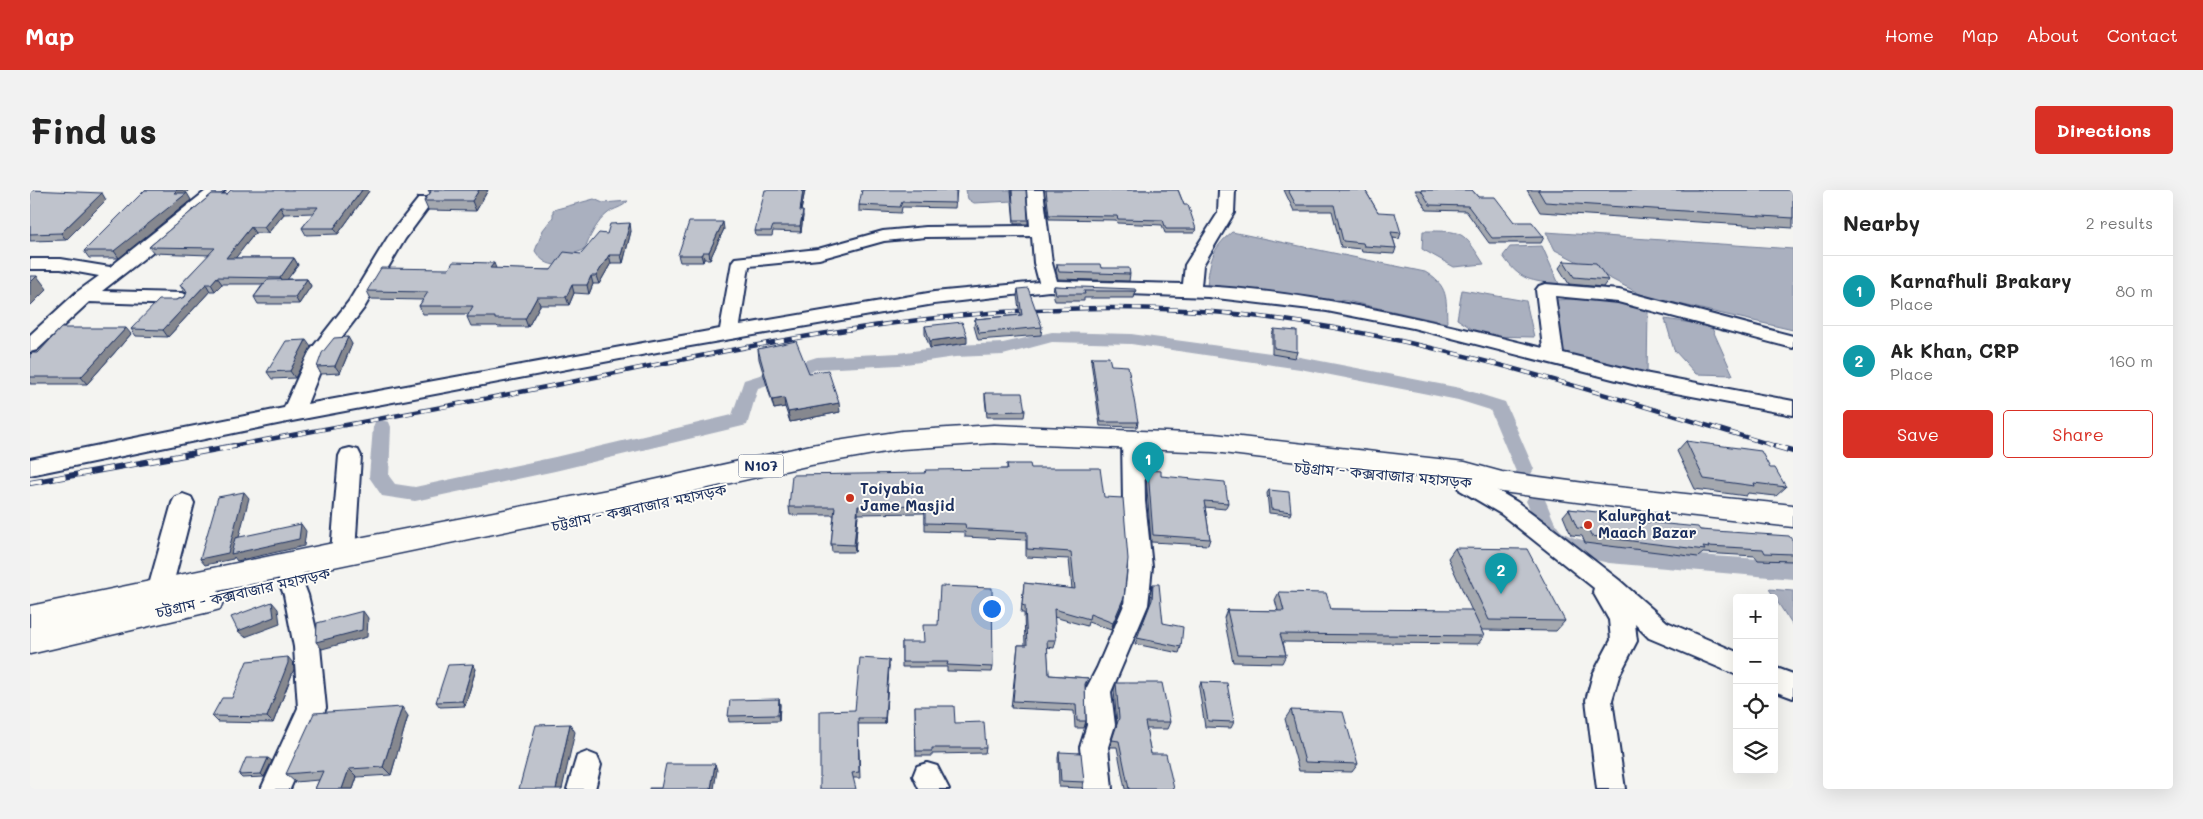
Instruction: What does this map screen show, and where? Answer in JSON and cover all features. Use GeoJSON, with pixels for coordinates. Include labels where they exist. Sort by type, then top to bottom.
{"type":"FeatureCollection","features":[{"type":"Feature","properties":{"kind":"highway","name":"চট্টগ্রাম - কক্সবাজার মহাসড়ক"},"geometry":{"type":"LineString","coordinates":[[30,641],[291,572],[343,552],[618,498],[853,447],[902,440],[994,434],[1133,448],[1186,457],[1402,476],[1466,478],[1549,487],[1607,496],[1793,516]]}},
{"type":"Feature","properties":{"kind":"highway","name":"চট্টগ্রাম - কক্সবাজার মহাসড়ক"},"geometry":{"type":"LineString","coordinates":[[30,619],[159,592],[291,572],[750,484],[905,457],[1133,448]]}},
{"type":"Feature","properties":{"kind":"street"},"geometry":{"type":"LineString","coordinates":[[30,346],[84,296],[173,227],[216,190]]}},
{"type":"Feature","properties":{"kind":"street"},"geometry":{"type":"LineString","coordinates":[[1035,190],[1039,231],[1049,286]]}},
{"type":"Feature","properties":{"kind":"street"},"geometry":{"type":"LineString","coordinates":[[1191,290],[1194,265],[1226,214],[1228,190]]}},
{"type":"Feature","properties":{"kind":"street"},"geometry":{"type":"LineString","coordinates":[[292,414],[316,357],[357,304],[398,238],[425,201]]}},
{"type":"Feature","properties":{"kind":"street"},"geometry":{"type":"LineString","coordinates":[[729,334],[741,262],[819,254],[883,236],[926,232],[1039,231]]}},
{"type":"Feature","properties":{"kind":"street"},"geometry":{"type":"LineString","coordinates":[[30,264],[62,264],[113,273]]}},
{"type":"Feature","properties":{"kind":"street"},"geometry":{"type":"LineString","coordinates":[[30,467],[292,414],[729,334],[934,298],[1049,286],[1151,287],[1191,290],[1260,296],[1365,312],[1644,380],[1793,408]]}},
{"type":"Feature","properties":{"kind":"street"},"geometry":{"type":"LineString","coordinates":[[1554,357],[1545,290],[1619,296],[1793,342]]}},
{"type":"Feature","properties":{"kind":"street"},"geometry":{"type":"LineString","coordinates":[[84,296],[181,299]]}},
{"type":"Feature","properties":{"kind":"street"},"geometry":{"type":"LineString","coordinates":[[1098,789],[1094,747],[1101,725],[1098,691],[1108,673],[1136,605],[1140,567],[1134,501],[1133,448]]}},
{"type":"Feature","properties":{"kind":"street"},"geometry":{"type":"LineString","coordinates":[[343,552],[350,456]]}},
{"type":"Feature","properties":{"kind":"street"},"geometry":{"type":"LineString","coordinates":[[1466,478],[1509,508],[1610,586],[1658,630],[1733,662]]}},
{"type":"Feature","properties":{"kind":"street"},"geometry":{"type":"LineString","coordinates":[[159,592],[183,503]]}},
{"type":"Feature","properties":{"kind":"street"},"geometry":{"type":"LineString","coordinates":[[275,789],[312,708],[307,648],[291,572]]}},
{"type":"Feature","properties":{"kind":"street"},"geometry":{"type":"LineString","coordinates":[[1595,576],[1621,618],[1624,641],[1606,674],[1599,700],[1611,789]]}},
{"type":"Feature","properties":{"kind":"street"},"geometry":{"type":"LineString","coordinates":[[1778,680],[1793,686]]}},
{"type":"Feature","properties":{"kind":"water"},"geometry":{"type":"Polygon","coordinates":[[[966,190],[1011,190],[1013,201],[974,203],[968,199],[966,190]]]}},
{"type":"Feature","properties":{"kind":"water"},"geometry":{"type":"Polygon","coordinates":[[[594,199],[603,203],[628,201],[610,211],[600,220],[584,250],[566,256],[558,265],[547,263],[535,251],[543,230],[553,217],[553,210],[594,199]]]}},
{"type":"Feature","properties":{"kind":"water"},"geometry":{"type":"Polygon","coordinates":[[[1423,231],[1447,231],[1461,235],[1471,244],[1484,264],[1454,267],[1422,249],[1423,231]]]}},
{"type":"Feature","properties":{"kind":"water"},"geometry":{"type":"Polygon","coordinates":[[[1232,232],[1425,272],[1438,282],[1445,293],[1447,323],[1347,301],[1207,286],[1213,256],[1220,244],[1232,232]]]}},
{"type":"Feature","properties":{"kind":"water"},"geometry":{"type":"Polygon","coordinates":[[[1546,232],[1793,249],[1793,330],[1644,296],[1555,250],[1546,232]]]}},
{"type":"Feature","properties":{"kind":"water"},"geometry":{"type":"Polygon","coordinates":[[[1542,246],[1559,284],[1541,282],[1521,275],[1503,256],[1510,247],[1542,246]]]}},
{"type":"Feature","properties":{"kind":"water"},"geometry":{"type":"Polygon","coordinates":[[[1462,290],[1526,301],[1534,337],[1483,336],[1457,319],[1462,290]]]}},
{"type":"Feature","properties":{"kind":"water"},"geometry":{"type":"Polygon","coordinates":[[[1591,298],[1629,304],[1648,311],[1647,374],[1564,356],[1556,300],[1591,298]]]}},
{"type":"Feature","properties":{"kind":"water"},"geometry":{"type":"Polygon","coordinates":[[[1665,319],[1711,326],[1733,375],[1696,374],[1674,350],[1665,319]]]}},
{"type":"Feature","properties":{"kind":"water"},"geometry":{"type":"Polygon","coordinates":[[[1769,589],[1793,591],[1793,626],[1778,603],[1778,594],[1772,594],[1769,589]]]}},
{"type":"Feature","properties":{"kind":"building"},"geometry":{"type":"Polygon","coordinates":[[[30,190],[102,193],[61,233],[30,234],[30,190]]]}},
{"type":"Feature","properties":{"kind":"building"},"geometry":{"type":"Polygon","coordinates":[[[145,190],[177,190],[174,193],[187,193],[114,251],[84,251],[145,190]]]}},
{"type":"Feature","properties":{"kind":"building"},"geometry":{"type":"Polygon","coordinates":[[[231,190],[362,190],[334,228],[302,228],[318,207],[280,207],[264,227],[251,227],[226,258],[294,258],[280,278],[217,277],[211,284],[206,284],[163,330],[131,329],[159,300],[176,300],[185,297],[187,292],[180,285],[215,248],[149,247],[212,194],[227,194],[231,190]]]}},
{"type":"Feature","properties":{"kind":"building"},"geometry":{"type":"Polygon","coordinates":[[[430,190],[479,190],[472,201],[424,201],[431,192],[430,190]]]}},
{"type":"Feature","properties":{"kind":"building"},"geometry":{"type":"Polygon","coordinates":[[[765,190],[803,190],[800,211],[803,211],[800,226],[773,226],[771,231],[755,231],[765,190]]]}},
{"type":"Feature","properties":{"kind":"building"},"geometry":{"type":"Polygon","coordinates":[[[862,190],[956,190],[956,203],[902,202],[900,207],[859,205],[862,190]]]}},
{"type":"Feature","properties":{"kind":"building"},"geometry":{"type":"Polygon","coordinates":[[[1012,190],[1026,190],[1028,220],[1014,220],[1012,190]]]}},
{"type":"Feature","properties":{"kind":"building"},"geometry":{"type":"Polygon","coordinates":[[[1046,190],[1178,190],[1184,205],[1188,205],[1196,229],[1166,229],[1163,220],[1118,219],[1117,216],[1049,215],[1046,190]]]}},
{"type":"Feature","properties":{"kind":"building"},"geometry":{"type":"Polygon","coordinates":[[[1288,190],[1365,190],[1378,212],[1395,213],[1401,233],[1391,232],[1396,248],[1364,246],[1363,243],[1343,241],[1334,205],[1296,205],[1288,190]]]}},
{"type":"Feature","properties":{"kind":"building"},"geometry":{"type":"Polygon","coordinates":[[[1421,190],[1472,190],[1478,197],[1495,197],[1514,222],[1532,222],[1544,237],[1492,238],[1468,206],[1430,205],[1421,190]]]}},
{"type":"Feature","properties":{"kind":"building"},"geometry":{"type":"Polygon","coordinates":[[[1538,190],[1793,190],[1793,218],[1545,202],[1538,190]]]}},
{"type":"Feature","properties":{"kind":"building"},"geometry":{"type":"Polygon","coordinates":[[[689,222],[723,222],[709,252],[703,252],[701,255],[678,255],[689,222]]]}},
{"type":"Feature","properties":{"kind":"building"},"geometry":{"type":"Polygon","coordinates":[[[630,223],[621,255],[609,255],[596,276],[591,276],[587,285],[572,285],[566,297],[537,297],[525,319],[467,317],[473,306],[419,306],[428,292],[367,291],[381,268],[449,269],[453,262],[494,263],[490,268],[551,270],[564,252],[581,254],[599,233],[607,234],[610,224],[630,223]]]}},
{"type":"Feature","properties":{"kind":"building"},"geometry":{"type":"Polygon","coordinates":[[[1564,261],[1596,263],[1608,280],[1574,277],[1564,261]]]}},
{"type":"Feature","properties":{"kind":"building"},"geometry":{"type":"Polygon","coordinates":[[[1057,264],[1100,264],[1101,268],[1129,268],[1130,274],[1059,272],[1057,264]]]}},
{"type":"Feature","properties":{"kind":"building"},"geometry":{"type":"Polygon","coordinates":[[[30,276],[37,276],[30,283],[30,276]]]}},
{"type":"Feature","properties":{"kind":"building"},"geometry":{"type":"Polygon","coordinates":[[[307,279],[295,297],[254,297],[267,280],[307,279]]]}},
{"type":"Feature","properties":{"kind":"building"},"geometry":{"type":"Polygon","coordinates":[[[1054,286],[1135,289],[1136,291],[1084,291],[1085,294],[1056,294],[1054,286]]]}},
{"type":"Feature","properties":{"kind":"building"},"geometry":{"type":"Polygon","coordinates":[[[1028,288],[1042,327],[979,333],[975,319],[1022,315],[1018,289],[1028,288]]]}},
{"type":"Feature","properties":{"kind":"building"},"geometry":{"type":"Polygon","coordinates":[[[962,322],[967,336],[930,341],[925,326],[962,322]]]}},
{"type":"Feature","properties":{"kind":"building"},"geometry":{"type":"Polygon","coordinates":[[[61,328],[126,328],[81,377],[30,377],[30,355],[38,353],[61,328]]]}},
{"type":"Feature","properties":{"kind":"building"},"geometry":{"type":"Polygon","coordinates":[[[1274,329],[1297,331],[1297,352],[1274,348],[1274,329]]]}},
{"type":"Feature","properties":{"kind":"building"},"geometry":{"type":"Polygon","coordinates":[[[348,337],[335,366],[317,367],[322,353],[334,338],[348,337]]]}},
{"type":"Feature","properties":{"kind":"building"},"geometry":{"type":"Polygon","coordinates":[[[306,340],[290,371],[267,372],[286,341],[306,340]]]}},
{"type":"Feature","properties":{"kind":"building"},"geometry":{"type":"Polygon","coordinates":[[[796,341],[809,373],[828,370],[839,403],[788,412],[784,398],[772,400],[758,349],[796,341]]]}},
{"type":"Feature","properties":{"kind":"building"},"geometry":{"type":"Polygon","coordinates":[[[1092,357],[1109,357],[1111,365],[1128,366],[1138,422],[1101,422],[1092,357]]]}},
{"type":"Feature","properties":{"kind":"building"},"geometry":{"type":"Polygon","coordinates":[[[985,393],[1022,393],[1025,411],[987,412],[985,393]]]}},
{"type":"Feature","properties":{"kind":"building"},"geometry":{"type":"Polygon","coordinates":[[[1686,441],[1761,451],[1770,468],[1775,468],[1786,487],[1754,483],[1755,486],[1704,479],[1686,441]]]}},
{"type":"Feature","properties":{"kind":"building"},"geometry":{"type":"Polygon","coordinates":[[[1007,464],[1030,464],[1031,468],[1100,468],[1104,497],[1123,498],[1128,559],[1124,597],[1113,623],[1090,614],[1089,619],[1054,609],[1056,640],[1047,640],[1049,675],[1088,678],[1085,684],[1086,721],[1077,721],[1076,704],[1013,701],[1018,645],[1027,645],[1025,606],[1022,605],[1024,583],[1075,589],[1071,552],[1027,549],[1027,532],[966,529],[965,524],[925,523],[925,505],[858,506],[854,545],[831,544],[835,507],[789,507],[792,475],[925,473],[926,470],[1008,469],[1007,464]]]}},
{"type":"Feature","properties":{"kind":"building"},"geometry":{"type":"Polygon","coordinates":[[[1148,470],[1161,471],[1161,476],[1225,482],[1228,503],[1204,501],[1210,539],[1153,535],[1148,470]]]}},
{"type":"Feature","properties":{"kind":"building"},"geometry":{"type":"Polygon","coordinates":[[[1269,490],[1289,492],[1291,512],[1271,509],[1269,490]]]}},
{"type":"Feature","properties":{"kind":"building"},"geometry":{"type":"Polygon","coordinates":[[[244,492],[228,553],[200,559],[218,497],[244,492]]]}},
{"type":"Feature","properties":{"kind":"building"},"geometry":{"type":"Polygon","coordinates":[[[1569,509],[1644,517],[1646,522],[1698,527],[1700,530],[1789,536],[1793,541],[1793,554],[1765,553],[1763,549],[1708,546],[1709,548],[1703,547],[1705,550],[1591,536],[1588,529],[1577,528],[1569,509]]]}},
{"type":"Feature","properties":{"kind":"building"},"geometry":{"type":"Polygon","coordinates":[[[301,524],[299,539],[231,554],[235,538],[301,524]]]}},
{"type":"Feature","properties":{"kind":"building"},"geometry":{"type":"Polygon","coordinates":[[[1455,548],[1527,549],[1565,621],[1489,620],[1455,548]]]}},
{"type":"Feature","properties":{"kind":"building"},"geometry":{"type":"Polygon","coordinates":[[[1153,584],[1159,584],[1163,623],[1183,627],[1181,647],[1137,638],[1152,600],[1153,584]]]}},
{"type":"Feature","properties":{"kind":"building"},"geometry":{"type":"Polygon","coordinates":[[[940,586],[992,588],[993,667],[947,665],[948,662],[902,662],[902,642],[924,642],[923,625],[938,625],[940,586]]]}},
{"type":"Feature","properties":{"kind":"building"},"geometry":{"type":"Polygon","coordinates":[[[1279,592],[1326,593],[1331,609],[1472,610],[1484,636],[1280,634],[1286,655],[1237,654],[1227,610],[1284,611],[1279,592]]]}},
{"type":"Feature","properties":{"kind":"building"},"geometry":{"type":"Polygon","coordinates":[[[272,602],[274,617],[238,631],[231,617],[272,602]]]}},
{"type":"Feature","properties":{"kind":"building"},"geometry":{"type":"Polygon","coordinates":[[[363,611],[362,630],[316,642],[317,623],[363,611]]]}},
{"type":"Feature","properties":{"kind":"building"},"geometry":{"type":"Polygon","coordinates":[[[288,657],[288,663],[267,717],[212,716],[222,698],[232,698],[247,661],[288,657]]]}},
{"type":"Feature","properties":{"kind":"building"},"geometry":{"type":"Polygon","coordinates":[[[860,658],[889,660],[885,718],[858,718],[859,772],[852,773],[856,789],[820,789],[820,711],[855,710],[860,658]]]}},
{"type":"Feature","properties":{"kind":"building"},"geometry":{"type":"Polygon","coordinates":[[[473,664],[462,701],[436,702],[448,665],[473,664]]]}},
{"type":"Feature","properties":{"kind":"building"},"geometry":{"type":"Polygon","coordinates":[[[1201,682],[1227,683],[1234,722],[1208,721],[1201,682]]]}},
{"type":"Feature","properties":{"kind":"building"},"geometry":{"type":"Polygon","coordinates":[[[1116,683],[1162,683],[1170,722],[1145,722],[1151,754],[1166,754],[1174,789],[1129,789],[1119,741],[1112,740],[1119,718],[1116,683]]]}},
{"type":"Feature","properties":{"kind":"building"},"geometry":{"type":"Polygon","coordinates":[[[779,699],[778,715],[728,716],[730,700],[779,699]]]}},
{"type":"Feature","properties":{"kind":"building"},"geometry":{"type":"Polygon","coordinates":[[[915,706],[954,706],[955,723],[984,722],[986,748],[932,748],[932,751],[916,751],[915,706]]]}},
{"type":"Feature","properties":{"kind":"building"},"geometry":{"type":"Polygon","coordinates":[[[402,707],[383,767],[349,769],[342,789],[315,789],[323,771],[286,774],[314,713],[402,707]]]}},
{"type":"Feature","properties":{"kind":"building"},"geometry":{"type":"Polygon","coordinates":[[[1291,710],[1343,712],[1358,764],[1305,762],[1291,710]]]}},
{"type":"Feature","properties":{"kind":"building"},"geometry":{"type":"Polygon","coordinates":[[[570,724],[556,789],[519,789],[536,725],[570,724]]]}},
{"type":"Feature","properties":{"kind":"building"},"geometry":{"type":"Polygon","coordinates":[[[1059,752],[1081,753],[1084,782],[1061,781],[1059,752]]]}},
{"type":"Feature","properties":{"kind":"building"},"geometry":{"type":"Polygon","coordinates":[[[246,758],[268,758],[261,774],[239,775],[246,758]]]}},
{"type":"Feature","properties":{"kind":"building"},"geometry":{"type":"Polygon","coordinates":[[[666,764],[715,764],[711,789],[649,789],[661,788],[666,764]]]}},
{"type":"Feature","properties":{"kind":"waterway"},"geometry":{"type":"LineString","coordinates":[[382,427],[379,477],[389,491],[415,494],[555,464],[740,420],[750,384],[817,363],[899,359],[955,351],[1003,349],[1052,337],[1131,339],[1300,363],[1460,394],[1498,406],[1524,469]]}},
{"type":"Feature","properties":{"kind":"waterway"},"geometry":{"type":"LineString","coordinates":[[1536,501],[1552,535],[1568,546],[1609,555],[1793,570]]}},
{"type":"Feature","properties":{"kind":"railway"},"geometry":{"type":"LineString","coordinates":[[227,447],[815,335],[967,315],[1044,309],[1121,308],[1200,311],[1274,319],[1347,330],[1420,345],[1565,383],[1779,447]]}},
{"type":"Feature","properties":{"kind":"railway"},"geometry":{"type":"LineString","coordinates":[[30,483],[234,446]]}},
{"type":"Feature","properties":{"kind":"railway"},"geometry":{"type":"LineString","coordinates":[[1775,446],[1793,451]]}},
{"type":"Feature","properties":{"kind":"place","name":"Karnafhuli Brakary"},"geometry":{"type":"Point","coordinates":[1148,483]}},
{"type":"Feature","properties":{"kind":"place","name":"Toiyabia Jame Masjid"},"geometry":{"type":"Point","coordinates":[850,498]}},
{"type":"Feature","properties":{"kind":"place","name":"Kalurghat Maach Bazar"},"geometry":{"type":"Point","coordinates":[1588,525]}},
{"type":"Feature","properties":{"kind":"place","name":"Ak Khan, CRP"},"geometry":{"type":"Point","coordinates":[1501,594]}}]}
